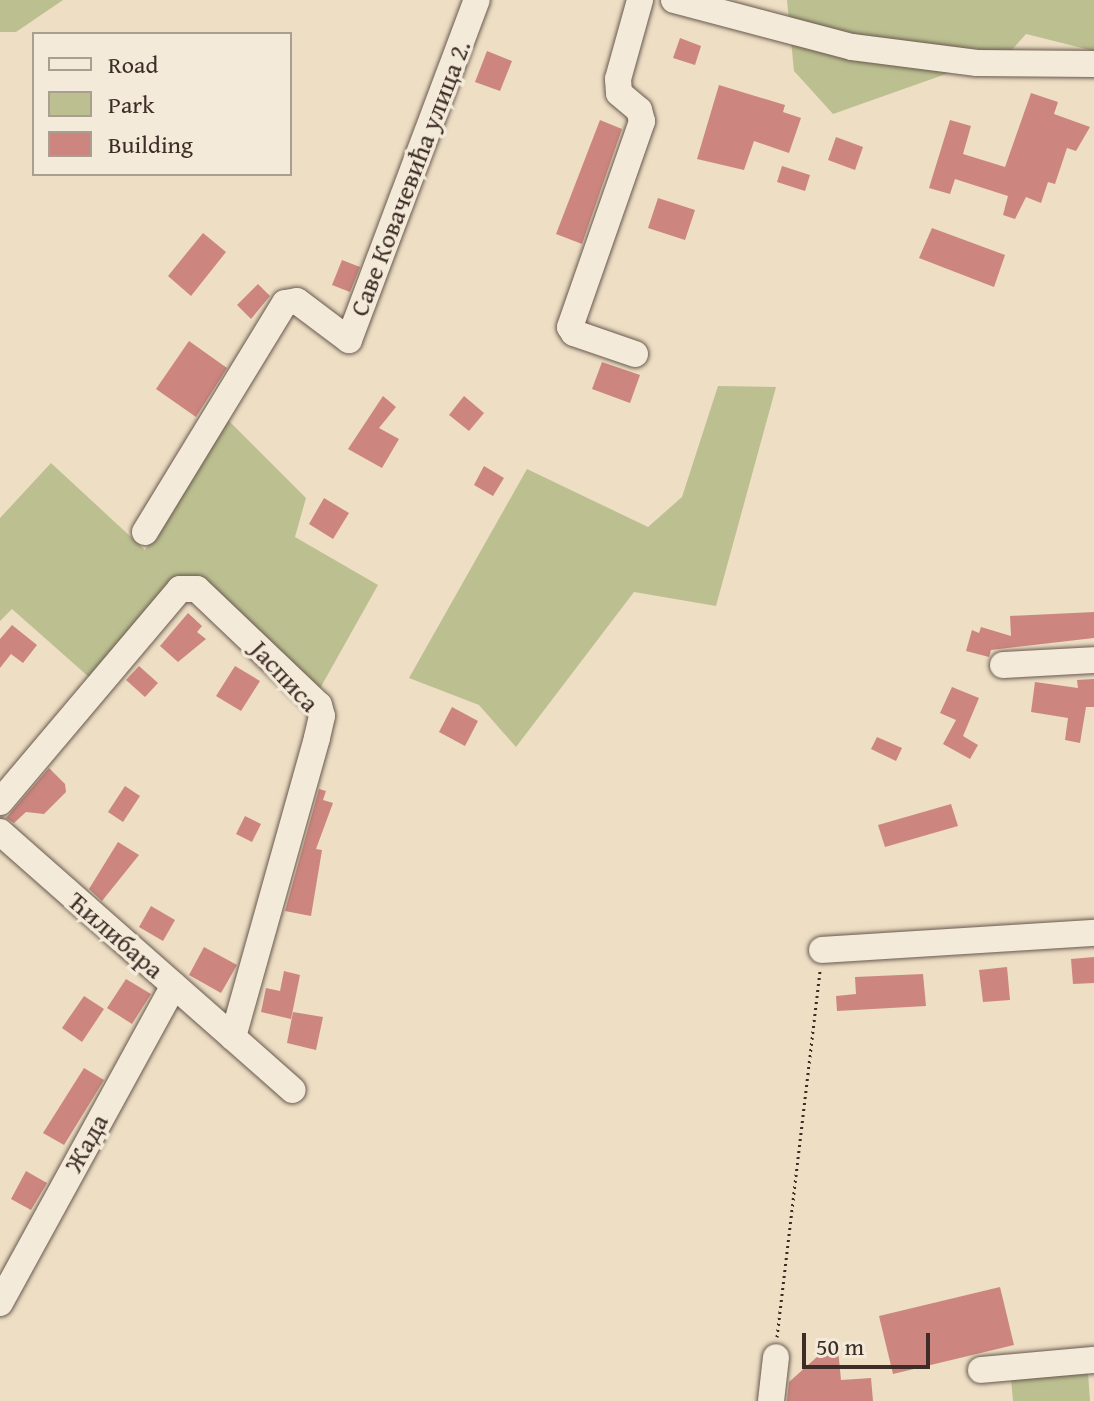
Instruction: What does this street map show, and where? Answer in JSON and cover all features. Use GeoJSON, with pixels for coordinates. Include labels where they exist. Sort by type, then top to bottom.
{"type":"FeatureCollection","features":[{"type":"Feature","properties":{"kind":"street","name":"Саве Ковачевића улица 2."},"geometry":{"type":"LineString","coordinates":[[145,532],[285,303],[297,301],[349,340],[477,0]]}},
{"type":"Feature","properties":{"kind":"street"},"geometry":{"type":"LineString","coordinates":[[635,354],[574,333],[570,327],[642,121],[639,110],[619,93],[618,79],[640,0]]}},
{"type":"Feature","properties":{"kind":"street"},"geometry":{"type":"LineString","coordinates":[[674,0],[852,47],[977,63],[1094,64]]}},
{"type":"Feature","properties":{"kind":"street","name":"Јасписа"},"geometry":{"type":"LineString","coordinates":[[0,802],[180,589],[197,589],[319,705],[322,716],[317,738],[233,1037]]}},
{"type":"Feature","properties":{"kind":"street"},"geometry":{"type":"LineString","coordinates":[[1003,665],[1094,660]]}},
{"type":"Feature","properties":{"kind":"street","name":"Ћилибара"},"geometry":{"type":"LineString","coordinates":[[0,832],[233,1037]]}},
{"type":"Feature","properties":{"kind":"street"},"geometry":{"type":"LineString","coordinates":[[822,950],[1094,933]]}},
{"type":"Feature","properties":{"kind":"street","name":"Жада"},"geometry":{"type":"LineString","coordinates":[[0,1303],[174,985]]}},
{"type":"Feature","properties":{"kind":"street"},"geometry":{"type":"LineString","coordinates":[[233,1037],[293,1090]]}},
{"type":"Feature","properties":{"kind":"street"},"geometry":{"type":"LineString","coordinates":[[771,1401],[776,1357]]}},
{"type":"Feature","properties":{"kind":"street"},"geometry":{"type":"LineString","coordinates":[[981,1370],[1094,1360]]}},
{"type":"Feature","properties":{"kind":"path"},"geometry":{"type":"LineString","coordinates":[[776,1357],[822,950]]}},
{"type":"Feature","properties":{"kind":"green space"},"geometry":{"type":"Polygon","coordinates":[[[0,0],[63,0],[16,32],[0,32],[0,0]]]}},
{"type":"Feature","properties":{"kind":"green space"},"geometry":{"type":"Polygon","coordinates":[[[787,0],[1094,0],[1094,51],[1026,34],[1000,63],[977,63],[833,114],[794,71],[787,0]]]}},
{"type":"Feature","properties":{"kind":"green space"},"geometry":{"type":"Polygon","coordinates":[[[718,386],[776,387],[716,606],[634,592],[516,747],[479,705],[409,678],[527,469],[648,527],[682,497],[718,386]]]}},
{"type":"Feature","properties":{"kind":"green space"},"geometry":{"type":"Polygon","coordinates":[[[227,419],[306,498],[295,537],[378,585],[318,692],[187,576],[90,678],[12,609],[0,621],[0,518],[51,463],[145,550],[202,450],[227,419]]]}},
{"type":"Feature","properties":{"kind":"green space"},"geometry":{"type":"Polygon","coordinates":[[[1088,1372],[1090,1401],[1013,1401],[1011,1378],[1088,1372]]]}},
{"type":"Feature","properties":{"kind":"building"},"geometry":{"type":"Polygon","coordinates":[[[680,38],[701,46],[695,65],[673,58],[680,38]]]}},
{"type":"Feature","properties":{"kind":"building"},"geometry":{"type":"Polygon","coordinates":[[[487,51],[512,61],[500,91],[475,82],[487,51]]]}},
{"type":"Feature","properties":{"kind":"building"},"geometry":{"type":"Polygon","coordinates":[[[719,85],[785,105],[783,112],[801,118],[789,153],[754,141],[744,170],[697,159],[719,85]]]}},
{"type":"Feature","properties":{"kind":"building"},"geometry":{"type":"Polygon","coordinates":[[[1031,93],[1058,102],[1054,114],[1090,127],[1076,151],[1067,148],[1055,184],[1048,182],[1041,203],[1026,197],[1015,219],[1003,215],[1008,196],[955,179],[950,194],[929,188],[950,120],[971,126],[963,154],[1005,167],[1031,93]]]}},
{"type":"Feature","properties":{"kind":"building"},"geometry":{"type":"Polygon","coordinates":[[[600,120],[622,129],[582,244],[556,234],[600,120]]]}},
{"type":"Feature","properties":{"kind":"building"},"geometry":{"type":"Polygon","coordinates":[[[836,137],[863,147],[855,170],[828,160],[836,137]]]}},
{"type":"Feature","properties":{"kind":"building"},"geometry":{"type":"Polygon","coordinates":[[[782,166],[810,175],[805,191],[777,182],[782,166]]]}},
{"type":"Feature","properties":{"kind":"building"},"geometry":{"type":"Polygon","coordinates":[[[658,198],[695,210],[685,240],[648,228],[658,198]]]}},
{"type":"Feature","properties":{"kind":"building"},"geometry":{"type":"Polygon","coordinates":[[[932,228],[1005,255],[994,287],[919,258],[932,228]]]}},
{"type":"Feature","properties":{"kind":"building"},"geometry":{"type":"Polygon","coordinates":[[[203,233],[226,252],[191,296],[168,276],[203,233]]]}},
{"type":"Feature","properties":{"kind":"building"},"geometry":{"type":"Polygon","coordinates":[[[342,260],[360,267],[350,292],[332,285],[342,260]]]}},
{"type":"Feature","properties":{"kind":"building"},"geometry":{"type":"Polygon","coordinates":[[[258,284],[270,296],[251,319],[237,305],[258,284]]]}},
{"type":"Feature","properties":{"kind":"building"},"geometry":{"type":"Polygon","coordinates":[[[189,341],[227,368],[196,417],[156,389],[189,341]]]}},
{"type":"Feature","properties":{"kind":"building"},"geometry":{"type":"Polygon","coordinates":[[[602,362],[640,375],[630,403],[592,389],[602,362]]]}},
{"type":"Feature","properties":{"kind":"building"},"geometry":{"type":"Polygon","coordinates":[[[383,396],[396,407],[379,428],[399,439],[382,468],[348,449],[383,396]]]}},
{"type":"Feature","properties":{"kind":"building"},"geometry":{"type":"Polygon","coordinates":[[[464,396],[484,413],[469,431],[449,415],[464,396]]]}},
{"type":"Feature","properties":{"kind":"building"},"geometry":{"type":"Polygon","coordinates":[[[484,466],[504,478],[493,496],[474,485],[484,466]]]}},
{"type":"Feature","properties":{"kind":"building"},"geometry":{"type":"Polygon","coordinates":[[[324,498],[349,513],[333,539],[309,524],[324,498]]]}},
{"type":"Feature","properties":{"kind":"building"},"geometry":{"type":"Polygon","coordinates":[[[1094,612],[1094,638],[991,650],[989,657],[966,651],[972,630],[979,633],[981,627],[1011,636],[1010,616],[1094,612]]]}},
{"type":"Feature","properties":{"kind":"building"},"geometry":{"type":"Polygon","coordinates":[[[188,613],[202,626],[197,632],[206,639],[178,662],[160,646],[188,613]]]}},
{"type":"Feature","properties":{"kind":"building"},"geometry":{"type":"Polygon","coordinates":[[[12,625],[37,645],[23,663],[11,654],[0,668],[0,639],[12,625]]]}},
{"type":"Feature","properties":{"kind":"building"},"geometry":{"type":"Polygon","coordinates":[[[139,666],[158,683],[145,697],[126,680],[139,666]]]}},
{"type":"Feature","properties":{"kind":"building"},"geometry":{"type":"Polygon","coordinates":[[[235,666],[260,681],[241,711],[216,696],[235,666]]]}},
{"type":"Feature","properties":{"kind":"building"},"geometry":{"type":"Polygon","coordinates":[[[1094,679],[1094,707],[1086,707],[1080,743],[1065,740],[1068,718],[1031,712],[1035,682],[1078,688],[1077,680],[1094,679]]]}},
{"type":"Feature","properties":{"kind":"building"},"geometry":{"type":"Polygon","coordinates":[[[952,687],[979,698],[963,736],[978,745],[970,759],[943,744],[956,720],[940,713],[952,687]]]}},
{"type":"Feature","properties":{"kind":"building"},"geometry":{"type":"Polygon","coordinates":[[[452,707],[478,721],[465,746],[439,732],[452,707]]]}},
{"type":"Feature","properties":{"kind":"building"},"geometry":{"type":"Polygon","coordinates":[[[877,737],[902,748],[896,761],[871,749],[877,737]]]}},
{"type":"Feature","properties":{"kind":"building"},"geometry":{"type":"Polygon","coordinates":[[[49,768],[65,784],[66,792],[44,814],[26,812],[14,823],[6,818],[49,768]]]}},
{"type":"Feature","properties":{"kind":"building"},"geometry":{"type":"Polygon","coordinates":[[[125,786],[140,796],[123,822],[108,812],[125,786]]]}},
{"type":"Feature","properties":{"kind":"building"},"geometry":{"type":"Polygon","coordinates":[[[319,789],[326,791],[323,800],[333,803],[316,849],[322,850],[311,916],[285,911],[319,789]]]}},
{"type":"Feature","properties":{"kind":"building"},"geometry":{"type":"Polygon","coordinates":[[[951,804],[958,826],[885,847],[878,825],[951,804]]]}},
{"type":"Feature","properties":{"kind":"building"},"geometry":{"type":"Polygon","coordinates":[[[245,816],[261,824],[252,842],[236,834],[245,816]]]}},
{"type":"Feature","properties":{"kind":"building"},"geometry":{"type":"Polygon","coordinates":[[[118,842],[139,855],[102,901],[89,889],[118,842]]]}},
{"type":"Feature","properties":{"kind":"building"},"geometry":{"type":"Polygon","coordinates":[[[151,906],[175,920],[163,941],[139,927],[151,906]]]}},
{"type":"Feature","properties":{"kind":"building"},"geometry":{"type":"Polygon","coordinates":[[[204,947],[237,965],[221,993],[189,975],[204,947]]]}},
{"type":"Feature","properties":{"kind":"building"},"geometry":{"type":"Polygon","coordinates":[[[1094,957],[1094,983],[1073,984],[1071,959],[1094,957]]]}},
{"type":"Feature","properties":{"kind":"building"},"geometry":{"type":"Polygon","coordinates":[[[1007,967],[1010,1000],[983,1002],[979,970],[1007,967]]]}},
{"type":"Feature","properties":{"kind":"building"},"geometry":{"type":"Polygon","coordinates":[[[284,971],[300,975],[291,1019],[261,1012],[266,988],[280,991],[284,971]]]}},
{"type":"Feature","properties":{"kind":"building"},"geometry":{"type":"Polygon","coordinates":[[[923,974],[926,1006],[837,1011],[836,996],[856,994],[855,977],[923,974]]]}},
{"type":"Feature","properties":{"kind":"building"},"geometry":{"type":"Polygon","coordinates":[[[126,979],[151,994],[132,1024],[107,1008],[126,979]]]}},
{"type":"Feature","properties":{"kind":"building"},"geometry":{"type":"Polygon","coordinates":[[[84,996],[104,1009],[82,1042],[62,1028],[84,996]]]}},
{"type":"Feature","properties":{"kind":"building"},"geometry":{"type":"Polygon","coordinates":[[[293,1012],[323,1017],[316,1050],[287,1043],[293,1012]]]}},
{"type":"Feature","properties":{"kind":"building"},"geometry":{"type":"Polygon","coordinates":[[[84,1068],[104,1080],[64,1145],[43,1133],[84,1068]]]}},
{"type":"Feature","properties":{"kind":"building"},"geometry":{"type":"Polygon","coordinates":[[[26,1171],[47,1183],[31,1210],[11,1199],[26,1171]]]}},
{"type":"Feature","properties":{"kind":"building"},"geometry":{"type":"Polygon","coordinates":[[[1000,1287],[1014,1345],[893,1374],[879,1316],[1000,1287]]]}},
{"type":"Feature","properties":{"kind":"building"},"geometry":{"type":"Polygon","coordinates":[[[837,1339],[841,1380],[871,1378],[873,1401],[787,1401],[789,1382],[837,1339]]]}}]}
